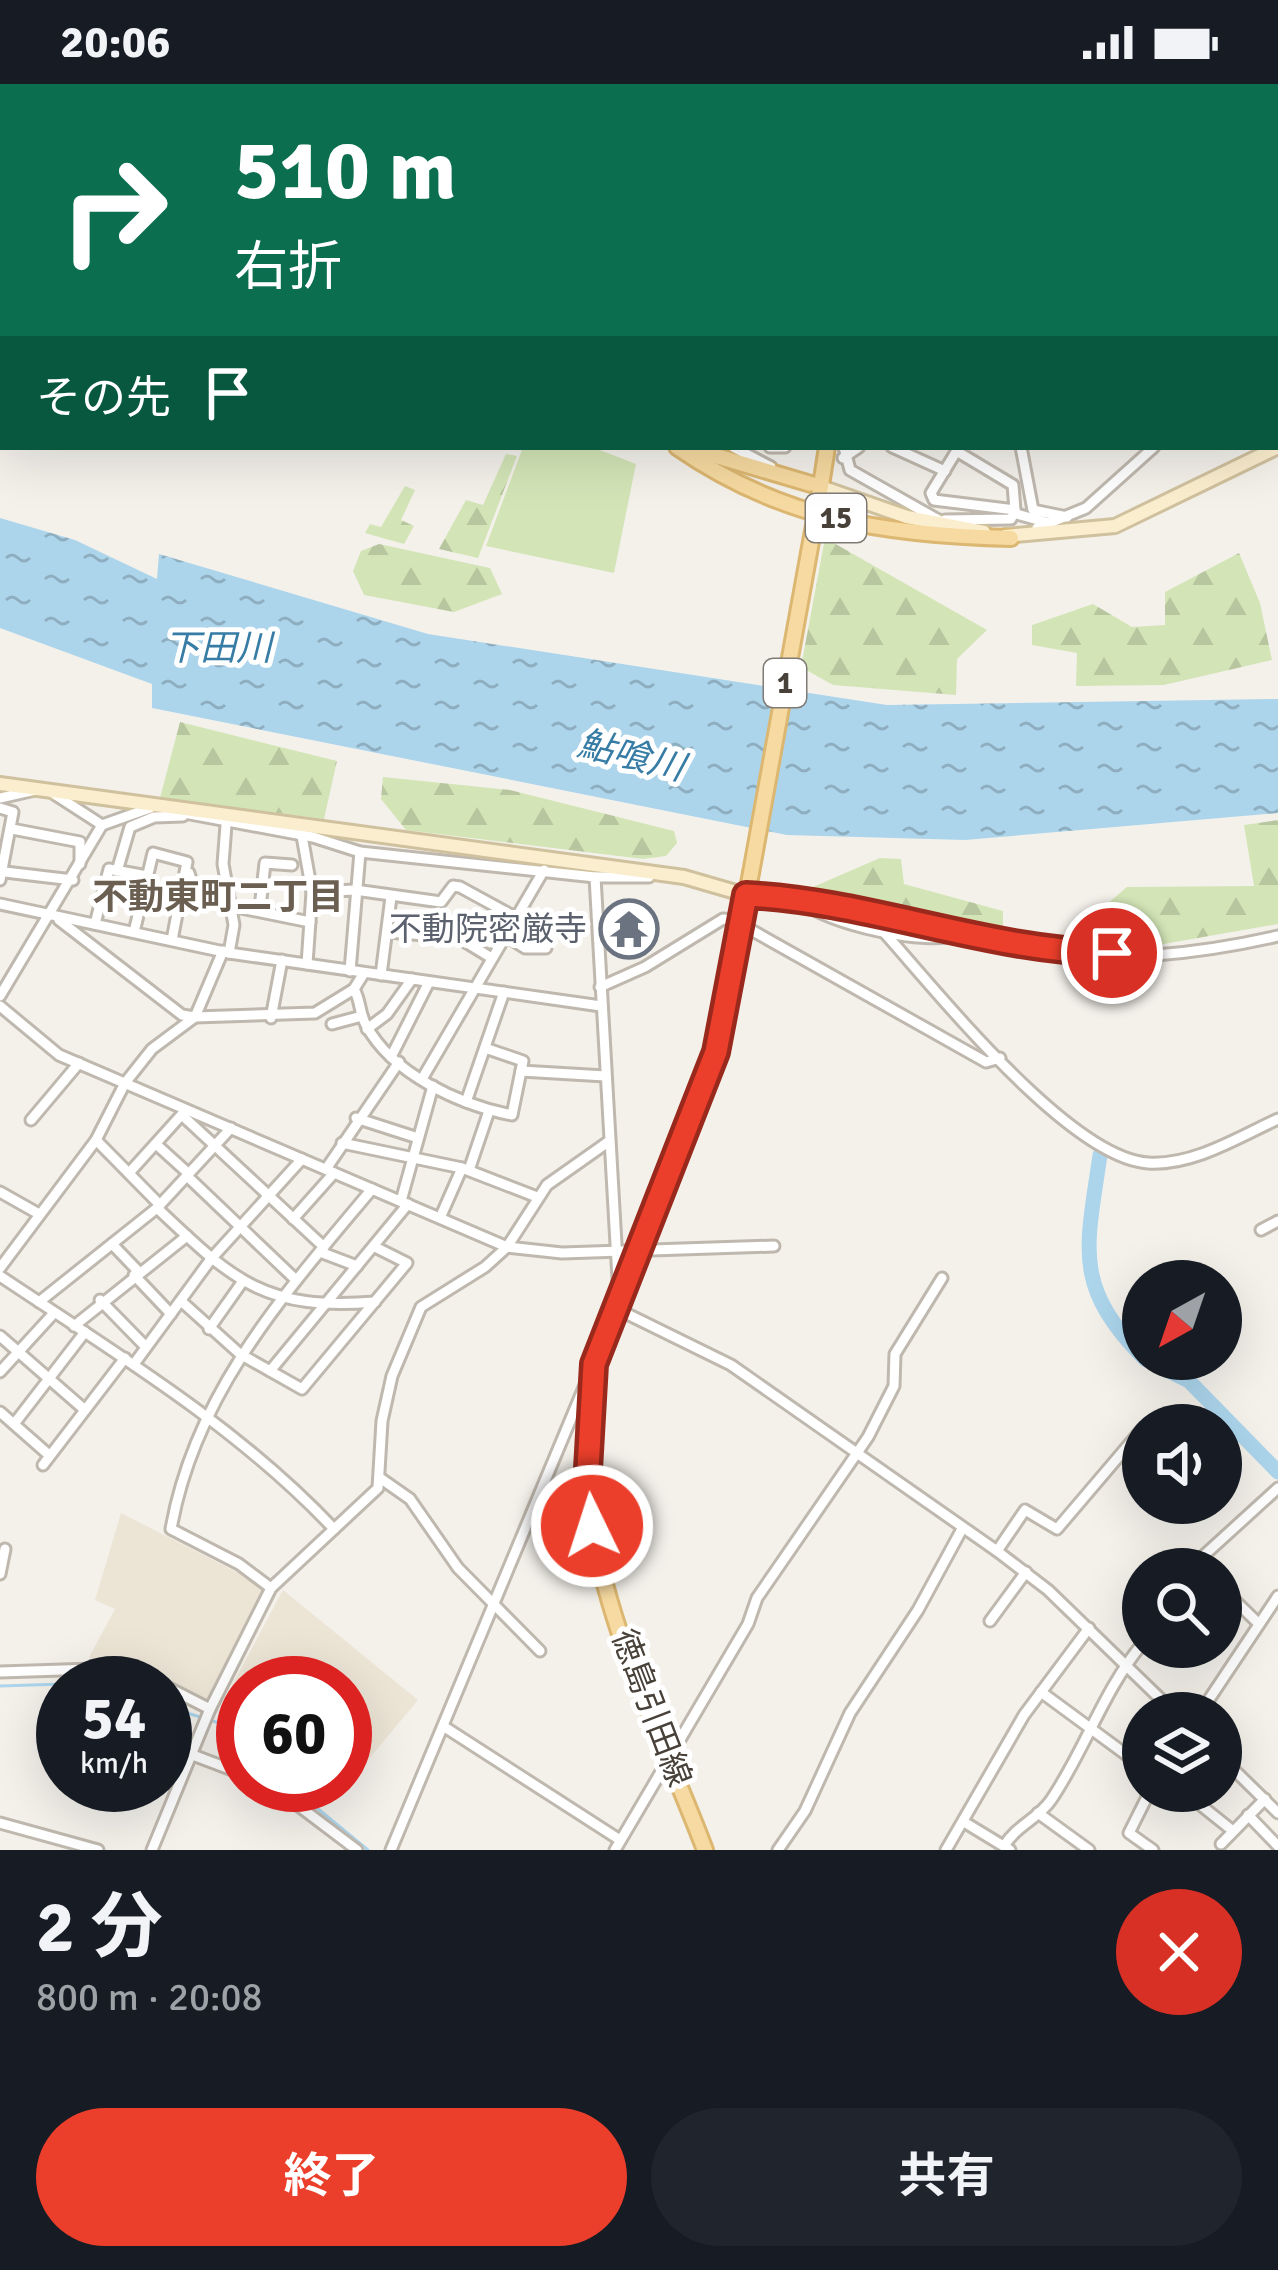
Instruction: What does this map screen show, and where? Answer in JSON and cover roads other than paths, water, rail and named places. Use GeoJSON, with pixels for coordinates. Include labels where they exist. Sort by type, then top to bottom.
{"type":"FeatureCollection","features":[{"type":"Feature","properties":{"kind":"main road","name":"15"},"geometry":{"type":"LineString","coordinates":[[682,450],[744,491],[856,524],[923,536],[1011,538]]}},
{"type":"Feature","properties":{"kind":"main road","name":"15"},"geometry":{"type":"LineString","coordinates":[[696,450],[820,489]]}},
{"type":"Feature","properties":{"kind":"main road","name":"徳島引田線"},"geometry":{"type":"LineString","coordinates":[[705,1850],[614,1611],[592,1526],[588,1469],[594,1364],[716,1052],[826,450]]}},
{"type":"Feature","properties":{"kind":"street"},"geometry":{"type":"LineString","coordinates":[[739,450],[792,480]]}},
{"type":"Feature","properties":{"kind":"street"},"geometry":{"type":"LineString","coordinates":[[899,450],[945,471]]}},
{"type":"Feature","properties":{"kind":"street"},"geometry":{"type":"LineString","coordinates":[[958,450],[932,494],[934,500],[1014,512],[1053,524]]}},
{"type":"Feature","properties":{"kind":"street"},"geometry":{"type":"LineString","coordinates":[[844,452],[850,470],[943,522],[1011,519],[1013,485],[960,450]]}},
{"type":"Feature","properties":{"kind":"street"},"geometry":{"type":"LineString","coordinates":[[1022,450],[1033,510],[1067,518]]}},
{"type":"Feature","properties":{"kind":"street"},"geometry":{"type":"LineString","coordinates":[[1011,538],[1086,508],[1151,450]]}},
{"type":"Feature","properties":{"kind":"street"},"geometry":{"type":"LineString","coordinates":[[820,489],[1011,538],[1130,521],[1272,450]]}},
{"type":"Feature","properties":{"kind":"street"},"geometry":{"type":"LineString","coordinates":[[44,790],[102,825]]}},
{"type":"Feature","properties":{"kind":"street"},"geometry":{"type":"LineString","coordinates":[[0,791],[44,790],[150,808],[302,836],[359,852],[595,877],[684,877]]}},
{"type":"Feature","properties":{"kind":"street"},"geometry":{"type":"LineString","coordinates":[[0,996],[77,874],[102,825],[150,808]]}},
{"type":"Feature","properties":{"kind":"street"},"geometry":{"type":"LineString","coordinates":[[0,809],[13,812],[2,876],[77,874]]}},
{"type":"Feature","properties":{"kind":"street"},"geometry":{"type":"LineString","coordinates":[[117,871],[130,826],[177,813],[684,877],[746,895],[796,897],[1043,952],[1146,954],[1278,936]]}},
{"type":"Feature","properties":{"kind":"street"},"geometry":{"type":"LineString","coordinates":[[226,825],[223,864],[231,906],[226,952],[195,1017],[152,1049],[125,1083],[96,1140],[0,1272],[283,1474],[334,1529]]}},
{"type":"Feature","properties":{"kind":"street"},"geometry":{"type":"LineString","coordinates":[[12,829],[80,842],[77,874]]}},
{"type":"Feature","properties":{"kind":"street"},"geometry":{"type":"LineString","coordinates":[[302,836],[312,892],[307,964]]}},
{"type":"Feature","properties":{"kind":"street"},"geometry":{"type":"LineString","coordinates":[[350,971],[359,852]]}},
{"type":"Feature","properties":{"kind":"street"},"geometry":{"type":"LineString","coordinates":[[134,932],[153,853],[187,862]]}},
{"type":"Feature","properties":{"kind":"street"},"geometry":{"type":"LineString","coordinates":[[187,862],[197,899]]}},
{"type":"Feature","properties":{"kind":"street"},"geometry":{"type":"LineString","coordinates":[[172,940],[187,862]]}},
{"type":"Feature","properties":{"kind":"street"},"geometry":{"type":"LineString","coordinates":[[260,908],[265,863],[292,865]]}},
{"type":"Feature","properties":{"kind":"street"},"geometry":{"type":"LineString","coordinates":[[95,924],[109,869],[147,876]]}},
{"type":"Feature","properties":{"kind":"street"},"geometry":{"type":"LineString","coordinates":[[422,1078],[544,870]]}},
{"type":"Feature","properties":{"kind":"street"},"geometry":{"type":"LineString","coordinates":[[595,877],[614,1308],[731,1365],[997,1551],[1089,1628],[1122,1664]]}},
{"type":"Feature","properties":{"kind":"street"},"geometry":{"type":"LineString","coordinates":[[312,892],[355,890],[441,902],[453,886],[514,916]]}},
{"type":"Feature","properties":{"kind":"street"},"geometry":{"type":"LineString","coordinates":[[381,975],[391,897]]}},
{"type":"Feature","properties":{"kind":"street"},"geometry":{"type":"LineString","coordinates":[[796,897],[808,908],[916,940],[944,940],[960,934]]}},
{"type":"Feature","properties":{"kind":"street"},"geometry":{"type":"LineString","coordinates":[[231,906],[260,908],[310,922]]}},
{"type":"Feature","properties":{"kind":"street"},"geometry":{"type":"LineString","coordinates":[[2,907],[226,952],[601,1006]]}},
{"type":"Feature","properties":{"kind":"street"},"geometry":{"type":"LineString","coordinates":[[52,915],[182,1015],[315,1013],[354,988],[364,973]]}},
{"type":"Feature","properties":{"kind":"street"},"geometry":{"type":"LineString","coordinates":[[601,987],[645,967],[723,919],[734,920]]}},
{"type":"Feature","properties":{"kind":"street"},"geometry":{"type":"LineString","coordinates":[[882,930],[1065,1121],[1131,1160],[1151,1163],[1211,1150],[1278,1119]]}},
{"type":"Feature","properties":{"kind":"street"},"geometry":{"type":"LineString","coordinates":[[389,932],[459,938],[490,957]]}},
{"type":"Feature","properties":{"kind":"street"},"geometry":{"type":"LineString","coordinates":[[753,932],[950,1045],[986,1062],[1000,1058]]}},
{"type":"Feature","properties":{"kind":"street"},"geometry":{"type":"LineString","coordinates":[[503,934],[525,948],[546,948]]}},
{"type":"Feature","properties":{"kind":"street"},"geometry":{"type":"LineString","coordinates":[[273,1014],[282,960]]}},
{"type":"Feature","properties":{"kind":"street"},"geometry":{"type":"LineString","coordinates":[[0,964],[14,975]]}},
{"type":"Feature","properties":{"kind":"street"},"geometry":{"type":"LineString","coordinates":[[367,1029],[388,1014],[412,980]]}},
{"type":"Feature","properties":{"kind":"street"},"geometry":{"type":"LineString","coordinates":[[293,1219],[330,1171],[356,1118],[395,1059],[429,982]]}},
{"type":"Feature","properties":{"kind":"street"},"geometry":{"type":"LineString","coordinates":[[354,988],[367,1029],[395,1059],[466,1102],[512,1115],[523,1061],[484,1048]]}},
{"type":"Feature","properties":{"kind":"street"},"geometry":{"type":"LineString","coordinates":[[466,1102],[504,992]]}},
{"type":"Feature","properties":{"kind":"street"},"geometry":{"type":"LineString","coordinates":[[0,1006],[59,1054],[185,1113],[231,1128],[507,1247],[637,1252],[774,1246]]}},
{"type":"Feature","properties":{"kind":"street"},"geometry":{"type":"LineString","coordinates":[[332,1024],[362,1016]]}},
{"type":"Feature","properties":{"kind":"street"},"geometry":{"type":"LineString","coordinates":[[568,1076],[570,1058]]}},
{"type":"Feature","properties":{"kind":"street"},"geometry":{"type":"LineString","coordinates":[[31,1120],[79,1063]]}},
{"type":"Feature","properties":{"kind":"street"},"geometry":{"type":"LineString","coordinates":[[521,1071],[605,1076]]}},
{"type":"Feature","properties":{"kind":"street"},"geometry":{"type":"LineString","coordinates":[[270,1371],[375,1247],[405,1203],[433,1086]]}},
{"type":"Feature","properties":{"kind":"street"},"geometry":{"type":"LineString","coordinates":[[440,1218],[489,1111]]}},
{"type":"Feature","properties":{"kind":"street"},"geometry":{"type":"LineString","coordinates":[[129,1173],[185,1113]]}},
{"type":"Feature","properties":{"kind":"street"},"geometry":{"type":"LineString","coordinates":[[185,1113],[321,1250],[357,1266]]}},
{"type":"Feature","properties":{"kind":"street"},"geometry":{"type":"LineString","coordinates":[[356,1118],[418,1138]]}},
{"type":"Feature","properties":{"kind":"street"},"geometry":{"type":"LineString","coordinates":[[39,1302],[159,1207],[231,1128]]}},
{"type":"Feature","properties":{"kind":"street"},"geometry":{"type":"LineString","coordinates":[[96,1140],[187,1236],[243,1281],[280,1298],[322,1306],[375,1302]]}},
{"type":"Feature","properties":{"kind":"street"},"geometry":{"type":"LineString","coordinates":[[192,1750],[271,1588],[374,1495],[380,1478],[382,1420],[415,1317],[432,1296],[468,1280],[507,1247],[538,1197],[562,1173],[608,1142]]}},
{"type":"Feature","properties":{"kind":"street"},"geometry":{"type":"LineString","coordinates":[[342,1143],[466,1169],[538,1197]]}},
{"type":"Feature","properties":{"kind":"street"},"geometry":{"type":"LineString","coordinates":[[157,1145],[296,1280]]}},
{"type":"Feature","properties":{"kind":"street"},"geometry":{"type":"LineString","coordinates":[[0,1412],[46,1460],[85,1410],[146,1347],[211,1259],[302,1159]]}},
{"type":"Feature","properties":{"kind":"street"},"geometry":{"type":"LineString","coordinates":[[271,1588],[239,1564],[171,1529],[178,1490],[206,1416],[240,1354],[280,1298],[372,1189]]}},
{"type":"Feature","properties":{"kind":"street"},"geometry":{"type":"LineString","coordinates":[[0,1210],[5,1195],[39,1214]]}},
{"type":"Feature","properties":{"kind":"street"},"geometry":{"type":"LineString","coordinates":[[1261,1230],[1278,1221]]}},
{"type":"Feature","properties":{"kind":"street"},"geometry":{"type":"LineString","coordinates":[[74,1325],[187,1236]]}},
{"type":"Feature","properties":{"kind":"street"},"geometry":{"type":"LineString","coordinates":[[112,1244],[171,1313]]}},
{"type":"Feature","properties":{"kind":"street"},"geometry":{"type":"LineString","coordinates":[[181,1301],[240,1354],[302,1389],[407,1263],[375,1247]]}},
{"type":"Feature","properties":{"kind":"street"},"geometry":{"type":"LineString","coordinates":[[443,1726],[617,1845],[748,1624],[757,1598],[857,1456],[895,1386],[896,1354],[942,1278]]}},
{"type":"Feature","properties":{"kind":"street"},"geometry":{"type":"LineString","coordinates":[[209,1329],[243,1281]]}},
{"type":"Feature","properties":{"kind":"street"},"geometry":{"type":"LineString","coordinates":[[100,1300],[146,1347]]}},
{"type":"Feature","properties":{"kind":"street"},"geometry":{"type":"LineString","coordinates":[[0,1372],[54,1313]]}},
{"type":"Feature","properties":{"kind":"street"},"geometry":{"type":"LineString","coordinates":[[14,1424],[86,1332]]}},
{"type":"Feature","properties":{"kind":"street"},"geometry":{"type":"LineString","coordinates":[[0,1336],[85,1410]]}},
{"type":"Feature","properties":{"kind":"street"},"geometry":{"type":"LineString","coordinates":[[392,1850],[594,1364]]}},
{"type":"Feature","properties":{"kind":"street"},"geometry":{"type":"LineString","coordinates":[[997,1551],[1025,1510],[1057,1529],[1122,1453]]}},
{"type":"Feature","properties":{"kind":"street"},"geometry":{"type":"LineString","coordinates":[[380,1478],[410,1499],[492,1606],[540,1651]]}},
{"type":"Feature","properties":{"kind":"street"},"geometry":{"type":"LineString","coordinates":[[1216,1548],[1278,1488]]}},
{"type":"Feature","properties":{"kind":"street"},"geometry":{"type":"LineString","coordinates":[[778,1850],[805,1811],[850,1713],[918,1610],[962,1529]]}},
{"type":"Feature","properties":{"kind":"street"},"geometry":{"type":"LineString","coordinates":[[0,1574],[5,1549]]}},
{"type":"Feature","properties":{"kind":"street"},"geometry":{"type":"LineString","coordinates":[[990,1621],[1026,1572]]}},
{"type":"Feature","properties":{"kind":"street"},"geometry":{"type":"LineString","coordinates":[[1214,1692],[1278,1596]]}},
{"type":"Feature","properties":{"kind":"street"},"geometry":{"type":"LineString","coordinates":[[1242,1607],[1259,1624]]}},
{"type":"Feature","properties":{"kind":"street"},"geometry":{"type":"LineString","coordinates":[[946,1850],[1041,1692],[1089,1628]]}},
{"type":"Feature","properties":{"kind":"street"},"geometry":{"type":"LineString","coordinates":[[964,1822],[1007,1848],[1016,1826],[1038,1813],[1094,1730],[1123,1668]]}},
{"type":"Feature","properties":{"kind":"street"},"geometry":{"type":"LineString","coordinates":[[1126,1668],[1152,1692]]}},
{"type":"Feature","properties":{"kind":"street"},"geometry":{"type":"LineString","coordinates":[[0,1672],[36,1671]]}},
{"type":"Feature","properties":{"kind":"street"},"geometry":{"type":"LineString","coordinates":[[1041,1692],[1122,1752]]}},
{"type":"Feature","properties":{"kind":"street"},"geometry":{"type":"LineString","coordinates":[[192,1700],[210,1709]]}},
{"type":"Feature","properties":{"kind":"street"},"geometry":{"type":"LineString","coordinates":[[1242,1778],[1278,1813]]}},
{"type":"Feature","properties":{"kind":"street"},"geometry":{"type":"LineString","coordinates":[[1221,1844],[1264,1799]]}},
{"type":"Feature","properties":{"kind":"street"},"geometry":{"type":"LineString","coordinates":[[152,1850],[167,1812]]}},
{"type":"Feature","properties":{"kind":"street"},"geometry":{"type":"LineString","coordinates":[[306,1812],[356,1850]]}},
{"type":"Feature","properties":{"kind":"street"},"geometry":{"type":"LineString","coordinates":[[1140,1812],[1129,1833],[1153,1850]]}},
{"type":"Feature","properties":{"kind":"street"},"geometry":{"type":"LineString","coordinates":[[1209,1812],[1233,1832]]}},
{"type":"Feature","properties":{"kind":"street"},"geometry":{"type":"LineString","coordinates":[[1038,1813],[1089,1850]]}},
{"type":"Feature","properties":{"kind":"street"},"geometry":{"type":"LineString","coordinates":[[1248,1815],[1273,1846]]}},
{"type":"Feature","properties":{"kind":"street"},"geometry":{"type":"LineString","coordinates":[[0,1822],[98,1850]]}},
{"type":"Feature","properties":{"kind":"water","name":"下田川"},"geometry":{"type":"Polygon","coordinates":[[[0,518],[75,540],[157,579],[159,554],[428,634],[887,705],[1278,699],[1278,813],[965,840],[787,835],[152,708],[152,684],[0,628],[0,518]]]}},
{"type":"Feature","properties":{"kind":"waterway"},"geometry":{"type":"LineString","coordinates":[[1100,1155],[1090,1264],[1104,1308],[1122,1333]]}},
{"type":"Feature","properties":{"kind":"waterway"},"geometry":{"type":"LineString","coordinates":[[1187,1380],[1278,1472]]}},
{"type":"Feature","properties":{"kind":"waterway"},"geometry":{"type":"LineString","coordinates":[[0,1686],[36,1685]]}},
{"type":"Feature","properties":{"kind":"waterway"},"geometry":{"type":"LineString","coordinates":[[192,1714],[216,1722]]}},
{"type":"Feature","properties":{"kind":"waterway"},"geometry":{"type":"LineString","coordinates":[[322,1812],[368,1850]]}},
{"type":"Feature","properties":{"kind":"place","name":"不動院密厳寺"},"geometry":{"type":"Point","coordinates":[629,929]}},
{"type":"Feature","properties":{"kind":"district","name":"不動東町二丁目"},"geometry":{"type":"Point","coordinates":[218,897]}},
{"type":"Feature","properties":{"kind":"water label","name":"鮎喰川"},"geometry":{"type":"Point","coordinates":[631,756]}}]}
